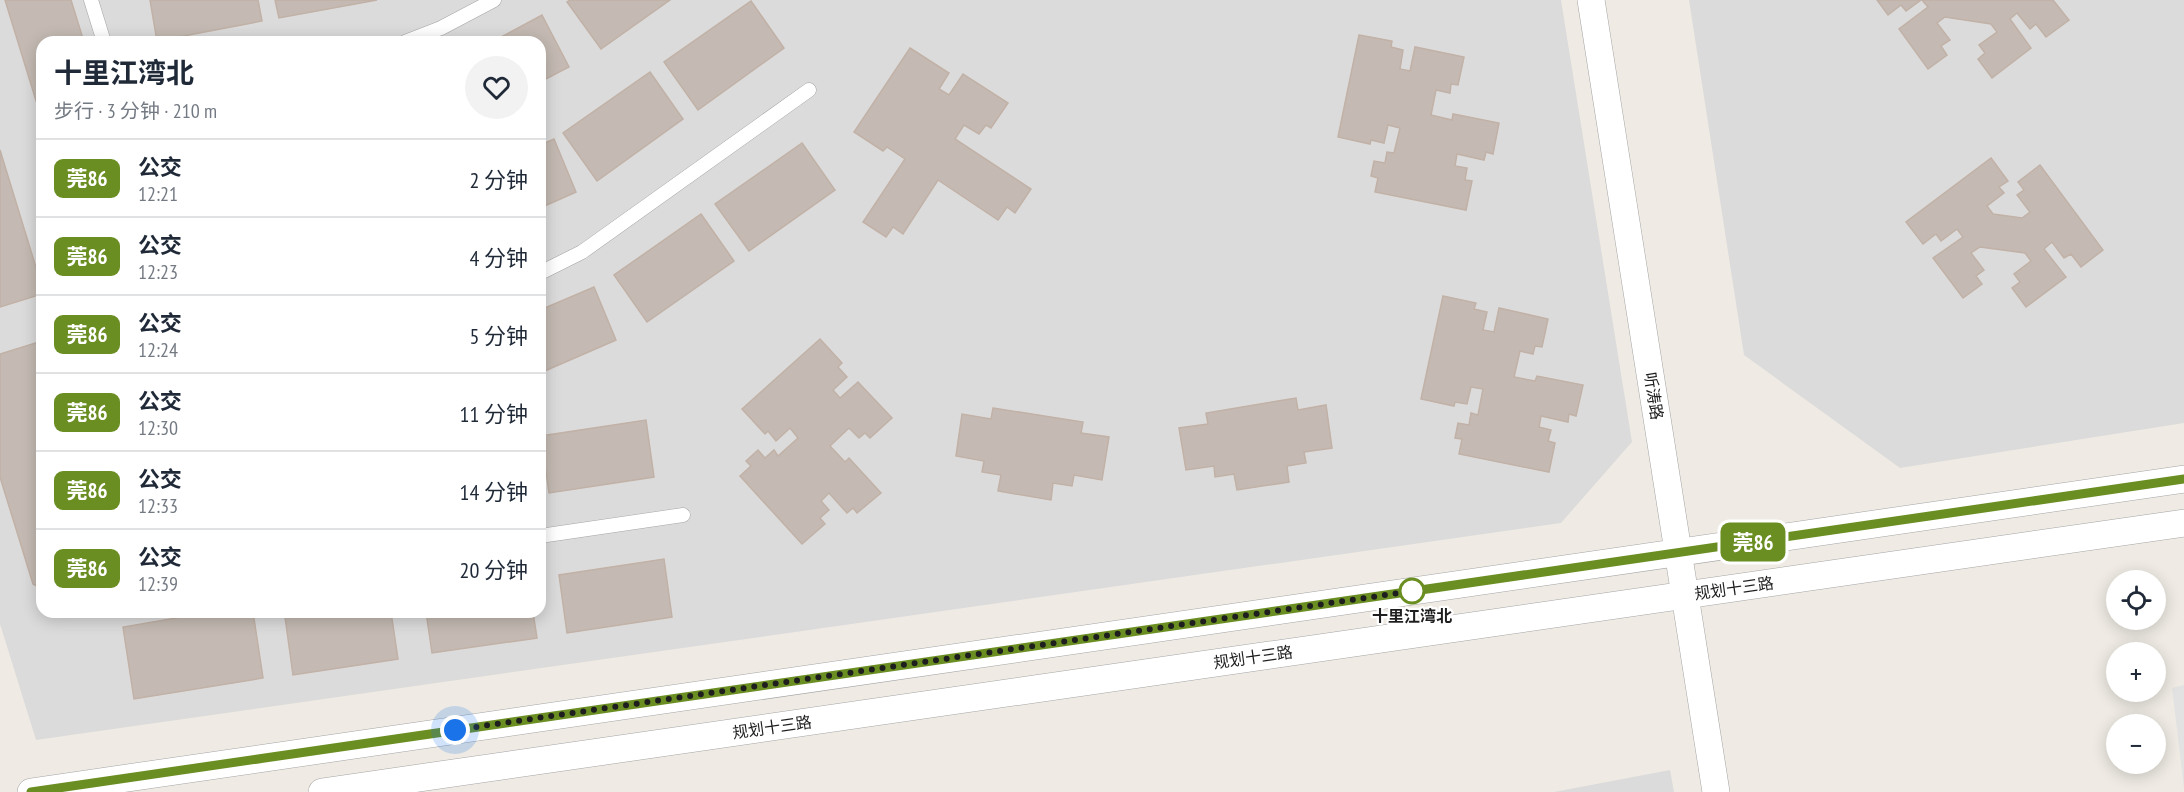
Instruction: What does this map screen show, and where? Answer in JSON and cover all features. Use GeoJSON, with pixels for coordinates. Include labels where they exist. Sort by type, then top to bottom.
{"type":"FeatureCollection","features":[{"type":"Feature","properties":{"kind":"street","name":"听涛路"},"geometry":{"type":"LineString","coordinates":[[1591,0],[1716,792]]}},
{"type":"Feature","properties":{"kind":"street"},"geometry":{"type":"LineString","coordinates":[[31,792],[2184,479]]}},
{"type":"Feature","properties":{"kind":"street","name":"规划十三路"},"geometry":{"type":"LineString","coordinates":[[322,792],[2184,523]]}},
{"type":"Feature","properties":{"kind":"lane"},"geometry":{"type":"LineString","coordinates":[[91,0],[102,36]]}},
{"type":"Feature","properties":{"kind":"lane"},"geometry":{"type":"LineString","coordinates":[[420,36],[441,28],[494,0]]}},
{"type":"Feature","properties":{"kind":"lane"},"geometry":{"type":"LineString","coordinates":[[546,270],[582,252],[809,90]]}},
{"type":"Feature","properties":{"kind":"lane"},"geometry":{"type":"LineString","coordinates":[[546,535],[683,515]]}},
{"type":"Feature","properties":{"kind":"shaded area"},"geometry":{"type":"Polygon","coordinates":[[[0,0],[1561,0],[1632,442],[1561,523],[36,740],[0,624],[0,0]]]}},
{"type":"Feature","properties":{"kind":"shaded area"},"geometry":{"type":"Polygon","coordinates":[[[1689,0],[2184,0],[2184,423],[1900,468],[1744,355],[1689,0]]]}},
{"type":"Feature","properties":{"kind":"shaded area"},"geometry":{"type":"Polygon","coordinates":[[[2184,685],[2184,788],[2172,688],[2184,685]]]}},
{"type":"Feature","properties":{"kind":"shaded area"},"geometry":{"type":"Polygon","coordinates":[[[1670,770],[1674,792],[1554,792],[1670,770]]]}},
{"type":"Feature","properties":{"kind":"building"},"geometry":{"type":"Polygon","coordinates":[[[5,0],[71,0],[82,36],[36,36],[36,101],[5,0]]]}},
{"type":"Feature","properties":{"kind":"building"},"geometry":{"type":"Polygon","coordinates":[[[150,0],[258,0],[262,21],[183,36],[156,36],[150,0]]]}},
{"type":"Feature","properties":{"kind":"building"},"geometry":{"type":"Polygon","coordinates":[[[275,0],[377,0],[279,18],[275,0]]]}},
{"type":"Feature","properties":{"kind":"building"},"geometry":{"type":"Polygon","coordinates":[[[570,0],[670,0],[601,49],[567,2],[570,0]]]}},
{"type":"Feature","properties":{"kind":"building"},"geometry":{"type":"Polygon","coordinates":[[[1877,0],[1921,0],[1906,11],[1901,5],[1888,15],[1877,0]]]}},
{"type":"Feature","properties":{"kind":"building"},"geometry":{"type":"Polygon","coordinates":[[[1922,0],[2053,0],[2069,20],[2046,37],[2036,24],[2030,29],[2017,13],[2010,19],[2031,48],[1992,78],[1978,59],[1985,53],[1979,45],[1997,32],[1991,24],[1945,17],[1937,23],[1950,40],[1941,46],[1947,55],[1928,69],[1899,29],[1928,7],[1922,0]]]}},
{"type":"Feature","properties":{"kind":"building"},"geometry":{"type":"Polygon","coordinates":[[[751,1],[784,48],[698,110],[664,62],[751,1]]]}},
{"type":"Feature","properties":{"kind":"building"},"geometry":{"type":"Polygon","coordinates":[[[542,15],[569,67],[546,79],[546,36],[503,36],[542,15]]]}},
{"type":"Feature","properties":{"kind":"building"},"geometry":{"type":"Polygon","coordinates":[[[1359,35],[1392,41],[1391,47],[1403,50],[1400,69],[1410,71],[1415,47],[1464,57],[1458,85],[1451,84],[1450,93],[1436,90],[1431,115],[1452,120],[1453,114],[1499,123],[1493,154],[1486,152],[1484,160],[1457,154],[1455,166],[1467,168],[1465,180],[1472,181],[1466,210],[1375,192],[1378,178],[1371,176],[1374,161],[1385,163],[1387,152],[1394,153],[1400,128],[1388,125],[1384,143],[1371,140],[1370,144],[1338,137],[1359,35]]]}},
{"type":"Feature","properties":{"kind":"building"},"geometry":{"type":"Polygon","coordinates":[[[910,48],[949,73],[939,89],[949,95],[963,74],[1008,103],[991,128],[986,125],[979,134],[964,125],[955,139],[1031,189],[1015,213],[1007,207],[998,220],[938,180],[903,234],[893,227],[886,237],[863,222],[905,159],[887,147],[883,151],[854,132],[910,48]]]}},
{"type":"Feature","properties":{"kind":"building"},"geometry":{"type":"Polygon","coordinates":[[[650,72],[683,119],[597,181],[563,133],[650,72]]]}},
{"type":"Feature","properties":{"kind":"building"},"geometry":{"type":"Polygon","coordinates":[[[554,139],[576,192],[546,205],[546,142],[554,139]]]}},
{"type":"Feature","properties":{"kind":"building"},"geometry":{"type":"Polygon","coordinates":[[[802,143],[835,190],[749,251],[715,204],[802,143]]]}},
{"type":"Feature","properties":{"kind":"building"},"geometry":{"type":"Polygon","coordinates":[[[0,150],[36,267],[36,296],[0,307],[0,150]]]}},
{"type":"Feature","properties":{"kind":"building"},"geometry":{"type":"Polygon","coordinates":[[[1991,158],[2008,181],[1999,187],[2004,193],[1987,206],[1993,214],[2022,218],[2030,212],[2017,195],[2024,190],[2018,182],[2040,165],[2103,250],[2081,267],[2071,254],[2064,258],[2052,242],[2044,249],[2066,277],[2026,307],[2012,288],[2020,282],[2014,274],[2031,261],[2025,253],[1980,247],[1971,253],[1984,270],[1976,276],[1982,284],[1963,298],[1933,258],[1963,237],[1957,229],[1941,241],[1936,234],[1923,244],[1906,222],[1991,158]]]}},
{"type":"Feature","properties":{"kind":"building"},"geometry":{"type":"Polygon","coordinates":[[[701,214],[734,261],[647,322],[614,275],[701,214]]]}},
{"type":"Feature","properties":{"kind":"building"},"geometry":{"type":"Polygon","coordinates":[[[594,287],[616,340],[546,370],[546,307],[594,287]]]}},
{"type":"Feature","properties":{"kind":"building"},"geometry":{"type":"Polygon","coordinates":[[[1443,296],[1476,303],[1474,309],[1487,312],[1483,330],[1494,332],[1499,308],[1548,319],[1542,347],[1535,346],[1533,354],[1520,351],[1514,377],[1535,381],[1537,376],[1583,385],[1576,416],[1569,414],[1568,422],[1541,416],[1539,427],[1551,430],[1548,441],[1555,443],[1549,472],[1459,454],[1462,439],[1455,438],[1458,423],[1469,425],[1471,413],[1478,415],[1483,389],[1471,387],[1467,404],[1455,402],[1454,406],[1421,399],[1443,296]]]}},
{"type":"Feature","properties":{"kind":"building"},"geometry":{"type":"Polygon","coordinates":[[[820,339],[842,363],[838,367],[847,377],[833,390],[840,398],[858,382],[892,418],[870,438],[865,433],[859,438],[849,428],[830,446],[845,462],[849,458],[881,493],[857,513],[853,508],[847,513],[829,493],[821,501],[829,510],[820,518],[825,524],[802,544],[740,476],[751,466],[746,461],[758,450],[765,458],[774,450],[778,456],[798,438],[790,428],[776,441],[768,431],[765,434],[742,409],[820,339]]]}},
{"type":"Feature","properties":{"kind":"building"},"geometry":{"type":"Polygon","coordinates":[[[36,343],[36,586],[33,584],[0,477],[0,354],[36,343]]]}},
{"type":"Feature","properties":{"kind":"building"},"geometry":{"type":"Polygon","coordinates":[[[1296,398],[1298,410],[1326,405],[1332,448],[1304,452],[1306,463],[1287,466],[1289,482],[1237,490],[1234,474],[1215,477],[1214,466],[1186,470],[1179,428],[1208,424],[1206,413],[1296,398]]]}},
{"type":"Feature","properties":{"kind":"building"},"geometry":{"type":"Polygon","coordinates":[[[993,408],[1083,422],[1081,433],[1109,437],[1102,480],[1074,475],[1072,486],[1053,483],[1051,500],[998,491],[1001,475],[982,472],[984,461],[956,456],[962,414],[991,419],[993,408]]]}},
{"type":"Feature","properties":{"kind":"building"},"geometry":{"type":"Polygon","coordinates":[[[646,420],[654,477],[549,493],[546,472],[546,435],[646,420]]]}},
{"type":"Feature","properties":{"kind":"building"},"geometry":{"type":"Polygon","coordinates":[[[664,559],[672,617],[567,633],[559,575],[664,559]]]}},
{"type":"Feature","properties":{"kind":"building"},"geometry":{"type":"Polygon","coordinates":[[[176,618],[254,618],[263,678],[134,699],[123,627],[176,618]]]}},
{"type":"Feature","properties":{"kind":"building"},"geometry":{"type":"Polygon","coordinates":[[[285,618],[392,618],[398,659],[293,675],[285,618]]]}},
{"type":"Feature","properties":{"kind":"building"},"geometry":{"type":"Polygon","coordinates":[[[427,618],[534,618],[537,638],[432,653],[427,618]]]}},
{"type":"Feature","properties":{"kind":"bus line","name":"莞86"},"geometry":{"type":"LineString","coordinates":[[31,792],[2184,479]]}},
{"type":"Feature","properties":{"kind":"place","name":"十里江湾北"},"geometry":{"type":"Point","coordinates":[1412,591]}},
{"type":"Feature","properties":{"kind":"route"},"geometry":{"type":"LineString","coordinates":[[455,730],[1420,590],[1412,591]]}}]}
